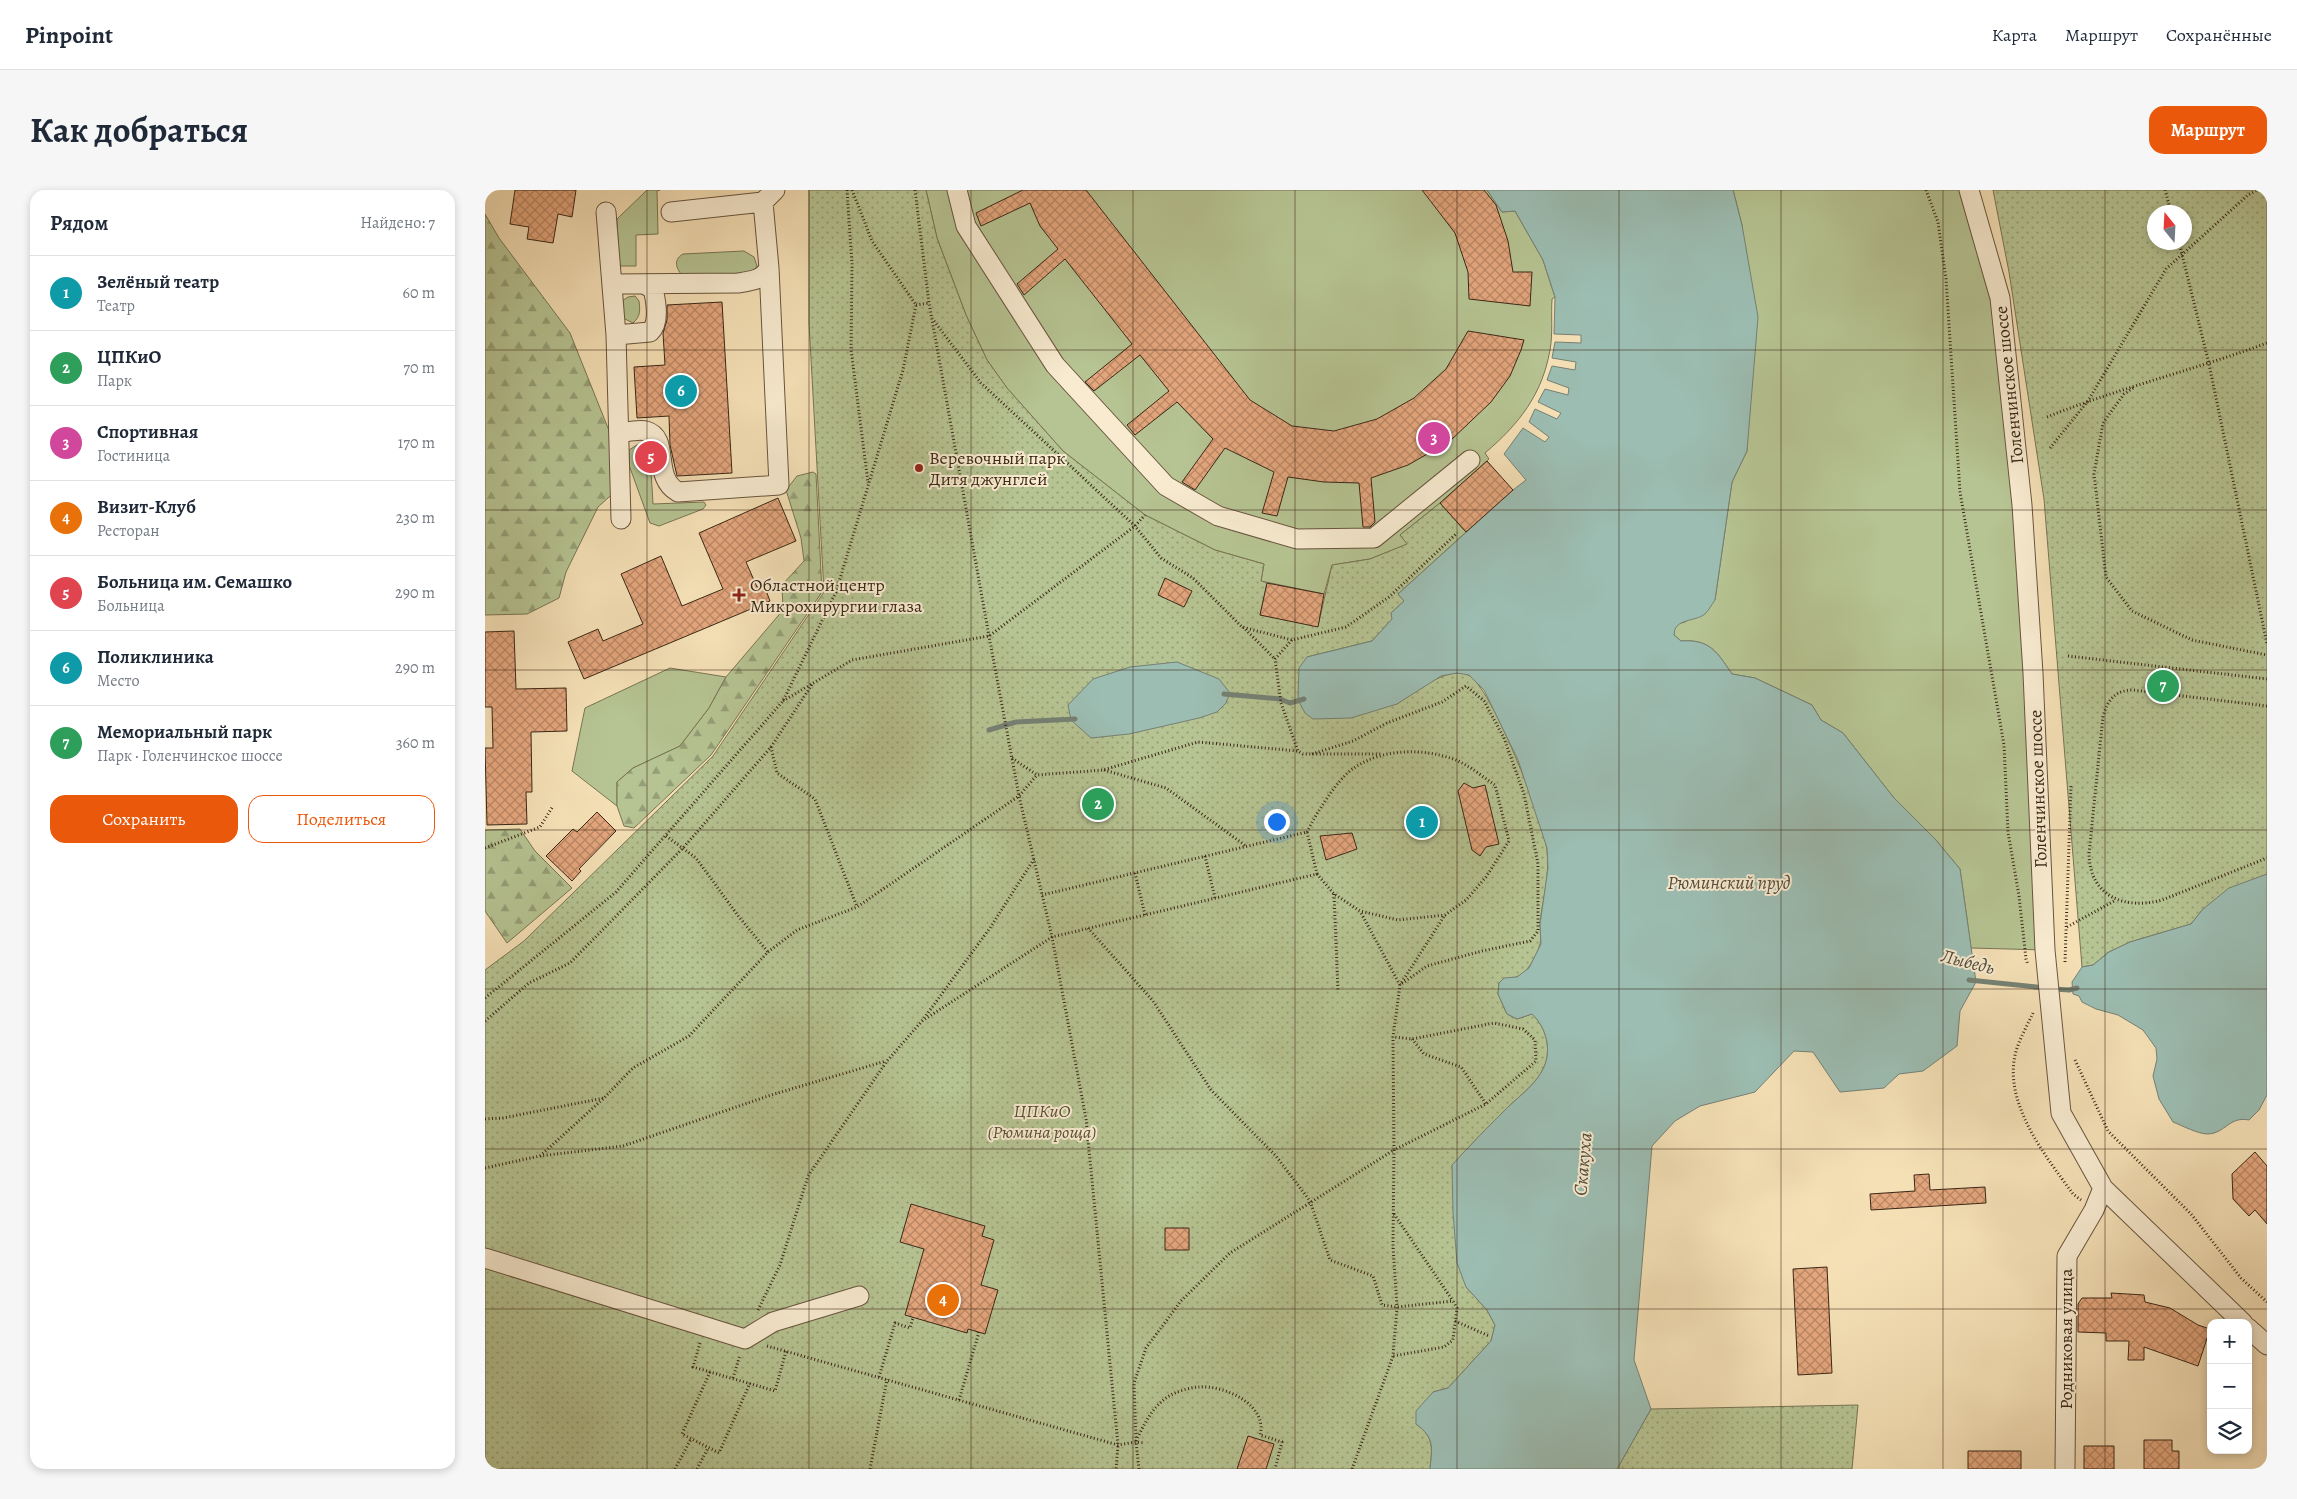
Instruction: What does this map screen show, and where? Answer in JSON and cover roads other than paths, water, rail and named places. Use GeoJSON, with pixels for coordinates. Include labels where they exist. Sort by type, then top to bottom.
{"type":"FeatureCollection","features":[{"type":"Feature","properties":{"kind":"street"},"geometry":{"type":"LineString","coordinates":[[957,190],[966,226],[1055,365],[1166,486],[1217,516],[1297,539],[1375,538],[1470,460]]}},
{"type":"Feature","properties":{"kind":"street","name":"Голенчинское шоссе"},"geometry":{"type":"LineString","coordinates":[[1969,190],[2000,298],[2022,505],[2030,611],[2039,976],[2049,1000],[2061,1113],[2103,1188],[2239,1319]]}},
{"type":"Feature","properties":{"kind":"street"},"geometry":{"type":"LineString","coordinates":[[619,433],[645,431],[659,441],[664,481],[670,488],[678,492],[779,485],[769,268],[769,196],[671,212]]}},
{"type":"Feature","properties":{"kind":"street"},"geometry":{"type":"LineString","coordinates":[[606,212],[616,335],[621,519]]}},
{"type":"Feature","properties":{"kind":"street"},"geometry":{"type":"LineString","coordinates":[[612,284],[739,283],[765,275],[769,268]]}},
{"type":"Feature","properties":{"kind":"street"},"geometry":{"type":"LineString","coordinates":[[616,335],[650,332],[656,324],[655,296],[653,290],[644,284]]}},
{"type":"Feature","properties":{"kind":"street","name":"Родниковая улица"},"geometry":{"type":"LineString","coordinates":[[2065,1469],[2067,1256],[2094,1210],[2103,1188]]}},
{"type":"Feature","properties":{"kind":"street"},"geometry":{"type":"LineString","coordinates":[[485,1258],[745,1339],[773,1322],[859,1296]]}},
{"type":"Feature","properties":{"kind":"street"},"geometry":{"type":"LineString","coordinates":[[2252,1332],[2267,1345]]}},
{"type":"Feature","properties":{"kind":"water","name":"Рюминский пруд"},"geometry":{"type":"Polygon","coordinates":[[[1487,190],[1733,190],[1742,225],[1758,317],[1747,451],[1732,482],[1715,600],[1701,617],[1677,626],[1674,635],[1681,641],[1699,642],[1712,648],[1732,674],[1755,678],[1812,705],[1821,720],[1843,733],[1894,798],[1935,839],[1960,869],[1976,982],[1960,1011],[1957,1046],[1923,1071],[1899,1074],[1884,1088],[1840,1092],[1813,1052],[1794,1051],[1755,1092],[1700,1106],[1675,1121],[1652,1146],[1634,1360],[1651,1409],[1617,1469],[1430,1469],[1431,1444],[1426,1434],[1416,1424],[1416,1411],[1433,1392],[1448,1388],[1491,1341],[1495,1325],[1487,1310],[1466,1287],[1457,1263],[1452,1165],[1533,1084],[1541,1073],[1546,1060],[1546,1039],[1537,1019],[1532,1014],[1517,1019],[1507,1014],[1498,994],[1499,983],[1504,978],[1517,977],[1529,968],[1541,944],[1540,924],[1548,868],[1547,848],[1518,760],[1484,690],[1469,675],[1457,673],[1441,676],[1397,704],[1351,718],[1313,719],[1305,713],[1298,700],[1299,668],[1307,657],[1372,641],[1392,619],[1391,613],[1404,601],[1398,594],[1526,480],[1504,454],[1523,428],[1545,442],[1549,437],[1529,422],[1535,409],[1557,419],[1561,413],[1538,402],[1545,389],[1568,395],[1569,388],[1547,380],[1552,366],[1575,370],[1576,362],[1552,358],[1555,342],[1581,343],[1581,335],[1554,334],[1555,297],[1543,260],[1515,211],[1502,212],[1487,190]]]}},
{"type":"Feature","properties":{"kind":"water"},"geometry":{"type":"Polygon","coordinates":[[[1177,662],[1219,679],[1230,693],[1226,703],[1217,712],[1129,734],[1091,738],[1071,720],[1068,705],[1093,679],[1130,667],[1177,662]]]}},
{"type":"Feature","properties":{"kind":"water"},"geometry":{"type":"Polygon","coordinates":[[[2267,874],[2267,1095],[2259,1110],[2249,1120],[2237,1120],[2214,1133],[2200,1133],[2173,1122],[2159,1099],[2153,1076],[2157,1059],[2156,1048],[2143,1030],[2118,1015],[2096,1009],[2082,1002],[2079,996],[2073,994],[2072,982],[2082,967],[2093,965],[2109,952],[2130,942],[2191,924],[2203,909],[2229,888],[2267,874]]]}},
{"type":"Feature","properties":{"kind":"waterway"},"geometry":{"type":"LineString","coordinates":[[1224,694],[1280,699],[1290,703],[1304,699]]}},
{"type":"Feature","properties":{"kind":"waterway"},"geometry":{"type":"LineString","coordinates":[[989,730],[1016,722],[1075,719]]}},
{"type":"Feature","properties":{"kind":"waterway","name":"Лыбедь"},"geometry":{"type":"LineString","coordinates":[[1969,980],[2045,988]]}},
{"type":"Feature","properties":{"kind":"waterway","name":"Лыбедь"},"geometry":{"type":"LineString","coordinates":[[2054,989],[2069,990],[2077,988]]}},
{"type":"Feature","properties":{"kind":"place","name":"Поликлиника"},"geometry":{"type":"Point","coordinates":[681,391]}},
{"type":"Feature","properties":{"kind":"place","name":"Спортивная"},"geometry":{"type":"Point","coordinates":[1434,438]}},
{"type":"Feature","properties":{"kind":"place","name":"Больница им. Семашко"},"geometry":{"type":"Point","coordinates":[651,457]}},
{"type":"Feature","properties":{"kind":"place","name":"Веревочный парк Дитя джунглей"},"geometry":{"type":"Point","coordinates":[919,468]}},
{"type":"Feature","properties":{"kind":"place","name":"Областной центр Микрохирургии глаза"},"geometry":{"type":"Point","coordinates":[739,595]}},
{"type":"Feature","properties":{"kind":"place","name":"Мемориальный парк"},"geometry":{"type":"Point","coordinates":[2163,686]}},
{"type":"Feature","properties":{"kind":"place","name":"ЦПКиО"},"geometry":{"type":"Point","coordinates":[1098,804]}},
{"type":"Feature","properties":{"kind":"place","name":"Зелёный театр"},"geometry":{"type":"Point","coordinates":[1422,822]}},
{"type":"Feature","properties":{"kind":"place","name":"Визит-Клуб"},"geometry":{"type":"Point","coordinates":[943,1300]}},
{"type":"Feature","properties":{"kind":"park label","name":"ЦПКиО (Рюмина роща)"},"geometry":{"type":"Point","coordinates":[1042,1121]}},
{"type":"Feature","properties":{"kind":"water label","name":"Скакуха"},"geometry":{"type":"Point","coordinates":[1582,1164]}}]}
